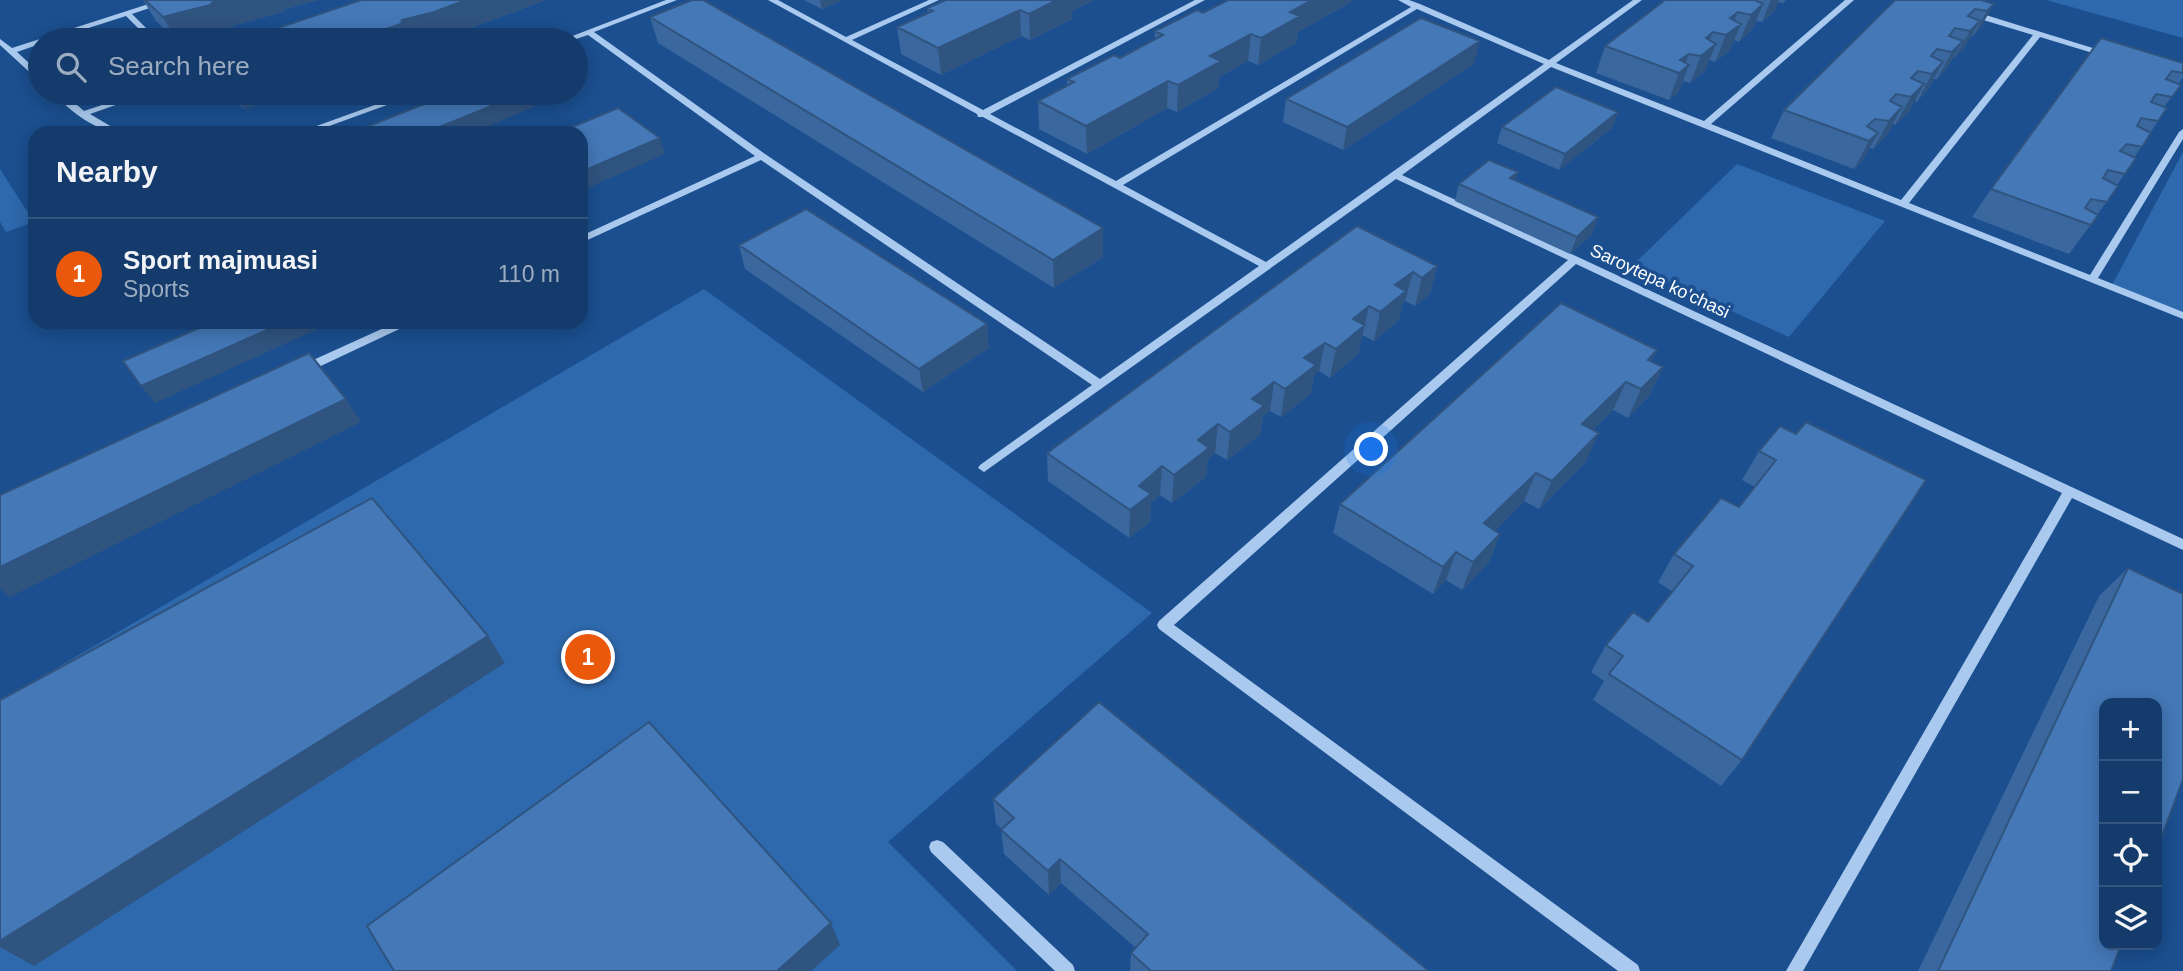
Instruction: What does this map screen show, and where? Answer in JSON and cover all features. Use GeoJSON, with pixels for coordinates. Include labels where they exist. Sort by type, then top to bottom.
{"type":"FeatureCollection","features":[{"type":"Feature","properties":{"kind":"lane"},"geometry":{"type":"LineString","coordinates":[[81,28],[169,0]]}},
{"type":"Feature","properties":{"kind":"lane"},"geometry":{"type":"LineString","coordinates":[[589,32],[673,0]]}},
{"type":"Feature","properties":{"kind":"lane"},"geometry":{"type":"LineString","coordinates":[[772,0],[1266,267]]}},
{"type":"Feature","properties":{"kind":"lane"},"geometry":{"type":"LineString","coordinates":[[845,40],[936,0]]}},
{"type":"Feature","properties":{"kind":"lane"},"geometry":{"type":"LineString","coordinates":[[981,115],[1201,0]]}},
{"type":"Feature","properties":{"kind":"lane"},"geometry":{"type":"LineString","coordinates":[[1402,0],[1552,64],[2183,316]]}},
{"type":"Feature","properties":{"kind":"lane"},"geometry":{"type":"LineString","coordinates":[[984,468],[1638,0]]}},
{"type":"Feature","properties":{"kind":"lane"},"geometry":{"type":"LineString","coordinates":[[1706,124],[1850,0]]}},
{"type":"Feature","properties":{"kind":"lane"},"geometry":{"type":"LineString","coordinates":[[1115,186],[1418,6]]}},
{"type":"Feature","properties":{"kind":"lane"},"geometry":{"type":"LineString","coordinates":[[1964,11],[2117,59]]}},
{"type":"Feature","properties":{"kind":"lane"},"geometry":{"type":"LineString","coordinates":[[127,13],[142,28]]}},
{"type":"Feature","properties":{"kind":"lane"},"geometry":{"type":"LineString","coordinates":[[589,32],[762,156],[1100,385]]}},
{"type":"Feature","properties":{"kind":"lane"},"geometry":{"type":"LineString","coordinates":[[1904,203],[2038,34]]}},
{"type":"Feature","properties":{"kind":"lane"},"geometry":{"type":"LineString","coordinates":[[0,41],[28,67]]}},
{"type":"Feature","properties":{"kind":"lane"},"geometry":{"type":"LineString","coordinates":[[10,51],[28,45]]}},
{"type":"Feature","properties":{"kind":"lane"},"geometry":{"type":"LineString","coordinates":[[72,105],[105,126]]}},
{"type":"Feature","properties":{"kind":"lane"},"geometry":{"type":"LineString","coordinates":[[83,114],[110,105]]}},
{"type":"Feature","properties":{"kind":"lane"},"geometry":{"type":"LineString","coordinates":[[321,126],[382,105]]}},
{"type":"Feature","properties":{"kind":"lane"},"geometry":{"type":"LineString","coordinates":[[2092,280],[2183,132]]}},
{"type":"Feature","properties":{"kind":"lane"},"geometry":{"type":"LineString","coordinates":[[588,237],[762,156]]}},
{"type":"Feature","properties":{"kind":"lane","name":"Saroytepa ko'chasi"},"geometry":{"type":"LineString","coordinates":[[1395,175],[2183,545]]}},
{"type":"Feature","properties":{"kind":"lane"},"geometry":{"type":"LineString","coordinates":[[1574,260],[1164,625],[1632,971]]}},
{"type":"Feature","properties":{"kind":"lane"},"geometry":{"type":"LineString","coordinates":[[294,374],[390,329]]}},
{"type":"Feature","properties":{"kind":"lane"},"geometry":{"type":"LineString","coordinates":[[1794,971],[2069,492]]}},
{"type":"Feature","properties":{"kind":"lane"},"geometry":{"type":"LineString","coordinates":[[937,847],[1067,971]]}},
{"type":"Feature","properties":{"kind":"shaded area"},"geometry":{"type":"Polygon","coordinates":[[[2046,0],[2183,0],[2183,38],[2046,0]]]}},
{"type":"Feature","properties":{"kind":"shaded area"},"geometry":{"type":"Polygon","coordinates":[[[2183,152],[2183,312],[2112,285],[2183,152]]]}},
{"type":"Feature","properties":{"kind":"shaded area"},"geometry":{"type":"Polygon","coordinates":[[[1737,164],[1885,221],[1789,337],[1632,266],[1737,164]]]}},
{"type":"Feature","properties":{"kind":"shaded area"},"geometry":{"type":"Polygon","coordinates":[[[0,169],[28,213],[28,224],[6,232],[0,222],[0,169]]]}},
{"type":"Feature","properties":{"kind":"shaded area"},"geometry":{"type":"Polygon","coordinates":[[[704,289],[1152,613],[888,842],[1017,971],[0,971],[0,701],[704,289]]]}},
{"type":"Feature","properties":{"kind":"building"},"geometry":{"type":"Polygon","coordinates":[[[145,0],[217,0],[210,5],[163,17],[145,0]]]}},
{"type":"Feature","properties":{"kind":"building"},"geometry":{"type":"Polygon","coordinates":[[[361,0],[466,0],[402,20],[401,24],[389,28],[278,28],[361,0]]]}},
{"type":"Feature","properties":{"kind":"building"},"geometry":{"type":"Polygon","coordinates":[[[692,0],[703,0],[1103,228],[1053,260],[650,17],[692,0]]]}},
{"type":"Feature","properties":{"kind":"building"},"geometry":{"type":"Polygon","coordinates":[[[946,0],[1057,0],[1029,14],[1020,10],[938,48],[897,27],[933,11],[927,8],[946,0]]]}},
{"type":"Feature","properties":{"kind":"building"},"geometry":{"type":"Polygon","coordinates":[[[1228,0],[1312,0],[1290,12],[1300,16],[1261,38],[1251,34],[1210,56],[1221,61],[1178,85],[1168,81],[1086,126],[1038,101],[1074,82],[1067,79],[1114,55],[1120,58],[1163,35],[1155,31],[1197,10],[1203,13],[1228,0]]]}},
{"type":"Feature","properties":{"kind":"building"},"geometry":{"type":"Polygon","coordinates":[[[1665,0],[1755,0],[1763,4],[1751,15],[1738,12],[1730,18],[1741,24],[1726,35],[1713,32],[1706,38],[1716,44],[1701,56],[1689,54],[1680,60],[1689,65],[1679,73],[1605,46],[1665,0]]]}},
{"type":"Feature","properties":{"kind":"building"},"geometry":{"type":"Polygon","coordinates":[[[1895,0],[1981,0],[1994,4],[1987,11],[1975,9],[1968,16],[1980,21],[1970,31],[1955,28],[1949,36],[1963,41],[1952,52],[1937,49],[1931,56],[1943,62],[1932,74],[1918,71],[1911,78],[1924,84],[1911,97],[1896,94],[1890,101],[1902,107],[1889,121],[1875,119],[1867,126],[1878,133],[1869,141],[1784,110],[1895,0]]]}},
{"type":"Feature","properties":{"kind":"building"},"geometry":{"type":"Polygon","coordinates":[[[1421,18],[1480,41],[1347,127],[1286,99],[1421,18]]]}},
{"type":"Feature","properties":{"kind":"building"},"geometry":{"type":"Polygon","coordinates":[[[2101,38],[2183,63],[2183,73],[2172,71],[2166,79],[2181,85],[2172,97],[2156,94],[2151,102],[2167,108],[2158,121],[2141,118],[2137,126],[2151,133],[2142,147],[2127,144],[2120,151],[2136,158],[2125,174],[2108,170],[2103,178],[2118,186],[2107,202],[2091,199],[2085,208],[2098,215],[2091,225],[1991,189],[2101,38]]]}},
{"type":"Feature","properties":{"kind":"building"},"geometry":{"type":"Polygon","coordinates":[[[1556,87],[1618,112],[1565,154],[1502,127],[1556,87]]]}},
{"type":"Feature","properties":{"kind":"building"},"geometry":{"type":"Polygon","coordinates":[[[422,105],[494,105],[442,126],[369,126],[422,105]]]}},
{"type":"Feature","properties":{"kind":"building"},"geometry":{"type":"Polygon","coordinates":[[[618,108],[660,138],[588,169],[588,126],[575,126],[618,108]]]}},
{"type":"Feature","properties":{"kind":"building"},"geometry":{"type":"Polygon","coordinates":[[[1489,160],[1518,172],[1510,178],[1598,217],[1577,237],[1459,184],[1489,160]]]}},
{"type":"Feature","properties":{"kind":"building"},"geometry":{"type":"Polygon","coordinates":[[[806,209],[987,324],[919,369],[739,245],[806,209]]]}},
{"type":"Feature","properties":{"kind":"building"},"geometry":{"type":"Polygon","coordinates":[[[1357,226],[1437,266],[1422,278],[1413,272],[1395,285],[1406,291],[1380,312],[1369,306],[1353,319],[1365,325],[1336,349],[1325,343],[1304,358],[1316,365],[1285,389],[1274,382],[1252,399],[1264,406],[1230,432],[1218,424],[1198,440],[1209,448],[1174,475],[1162,466],[1139,486],[1151,494],[1130,510],[1047,453],[1357,226]]]}},
{"type":"Feature","properties":{"kind":"building"},"geometry":{"type":"Polygon","coordinates":[[[1561,303],[1657,350],[1648,360],[1663,367],[1641,389],[1626,382],[1582,424],[1599,433],[1552,481],[1536,473],[1484,523],[1500,534],[1473,562],[1456,552],[1443,567],[1340,504],[1561,303]]]}},
{"type":"Feature","properties":{"kind":"building"},"geometry":{"type":"Polygon","coordinates":[[[197,329],[269,329],[141,386],[123,361],[197,329]]]}},
{"type":"Feature","properties":{"kind":"building"},"geometry":{"type":"Polygon","coordinates":[[[309,353],[346,399],[0,567],[0,495],[309,353]]]}},
{"type":"Feature","properties":{"kind":"building"},"geometry":{"type":"Polygon","coordinates":[[[1806,422],[1926,480],[1742,760],[1609,674],[1623,656],[1606,645],[1633,612],[1648,622],[1693,566],[1674,554],[1721,498],[1739,507],[1776,460],[1759,451],[1780,426],[1796,434],[1806,422]]]}},
{"type":"Feature","properties":{"kind":"building"},"geometry":{"type":"Polygon","coordinates":[[[372,498],[488,636],[0,941],[0,700],[372,498]]]}},
{"type":"Feature","properties":{"kind":"building"},"geometry":{"type":"Polygon","coordinates":[[[2128,568],[2183,594],[2183,779],[2162,836],[2162,698],[2099,698],[2099,950],[2119,950],[2111,971],[1938,971],[2128,568]]]}},
{"type":"Feature","properties":{"kind":"building"},"geometry":{"type":"Polygon","coordinates":[[[1099,702],[1429,971],[1151,971],[1131,953],[1148,934],[1060,859],[1048,871],[1001,830],[1014,818],[993,799],[1099,702]]]}},
{"type":"Feature","properties":{"kind":"building"},"geometry":{"type":"Polygon","coordinates":[[[649,722],[831,923],[777,971],[394,971],[367,926],[649,722]]]}},
{"type":"Feature","properties":{"kind":"place","name":"Sport majmuasi"},"geometry":{"type":"Point","coordinates":[588,657]}}]}
